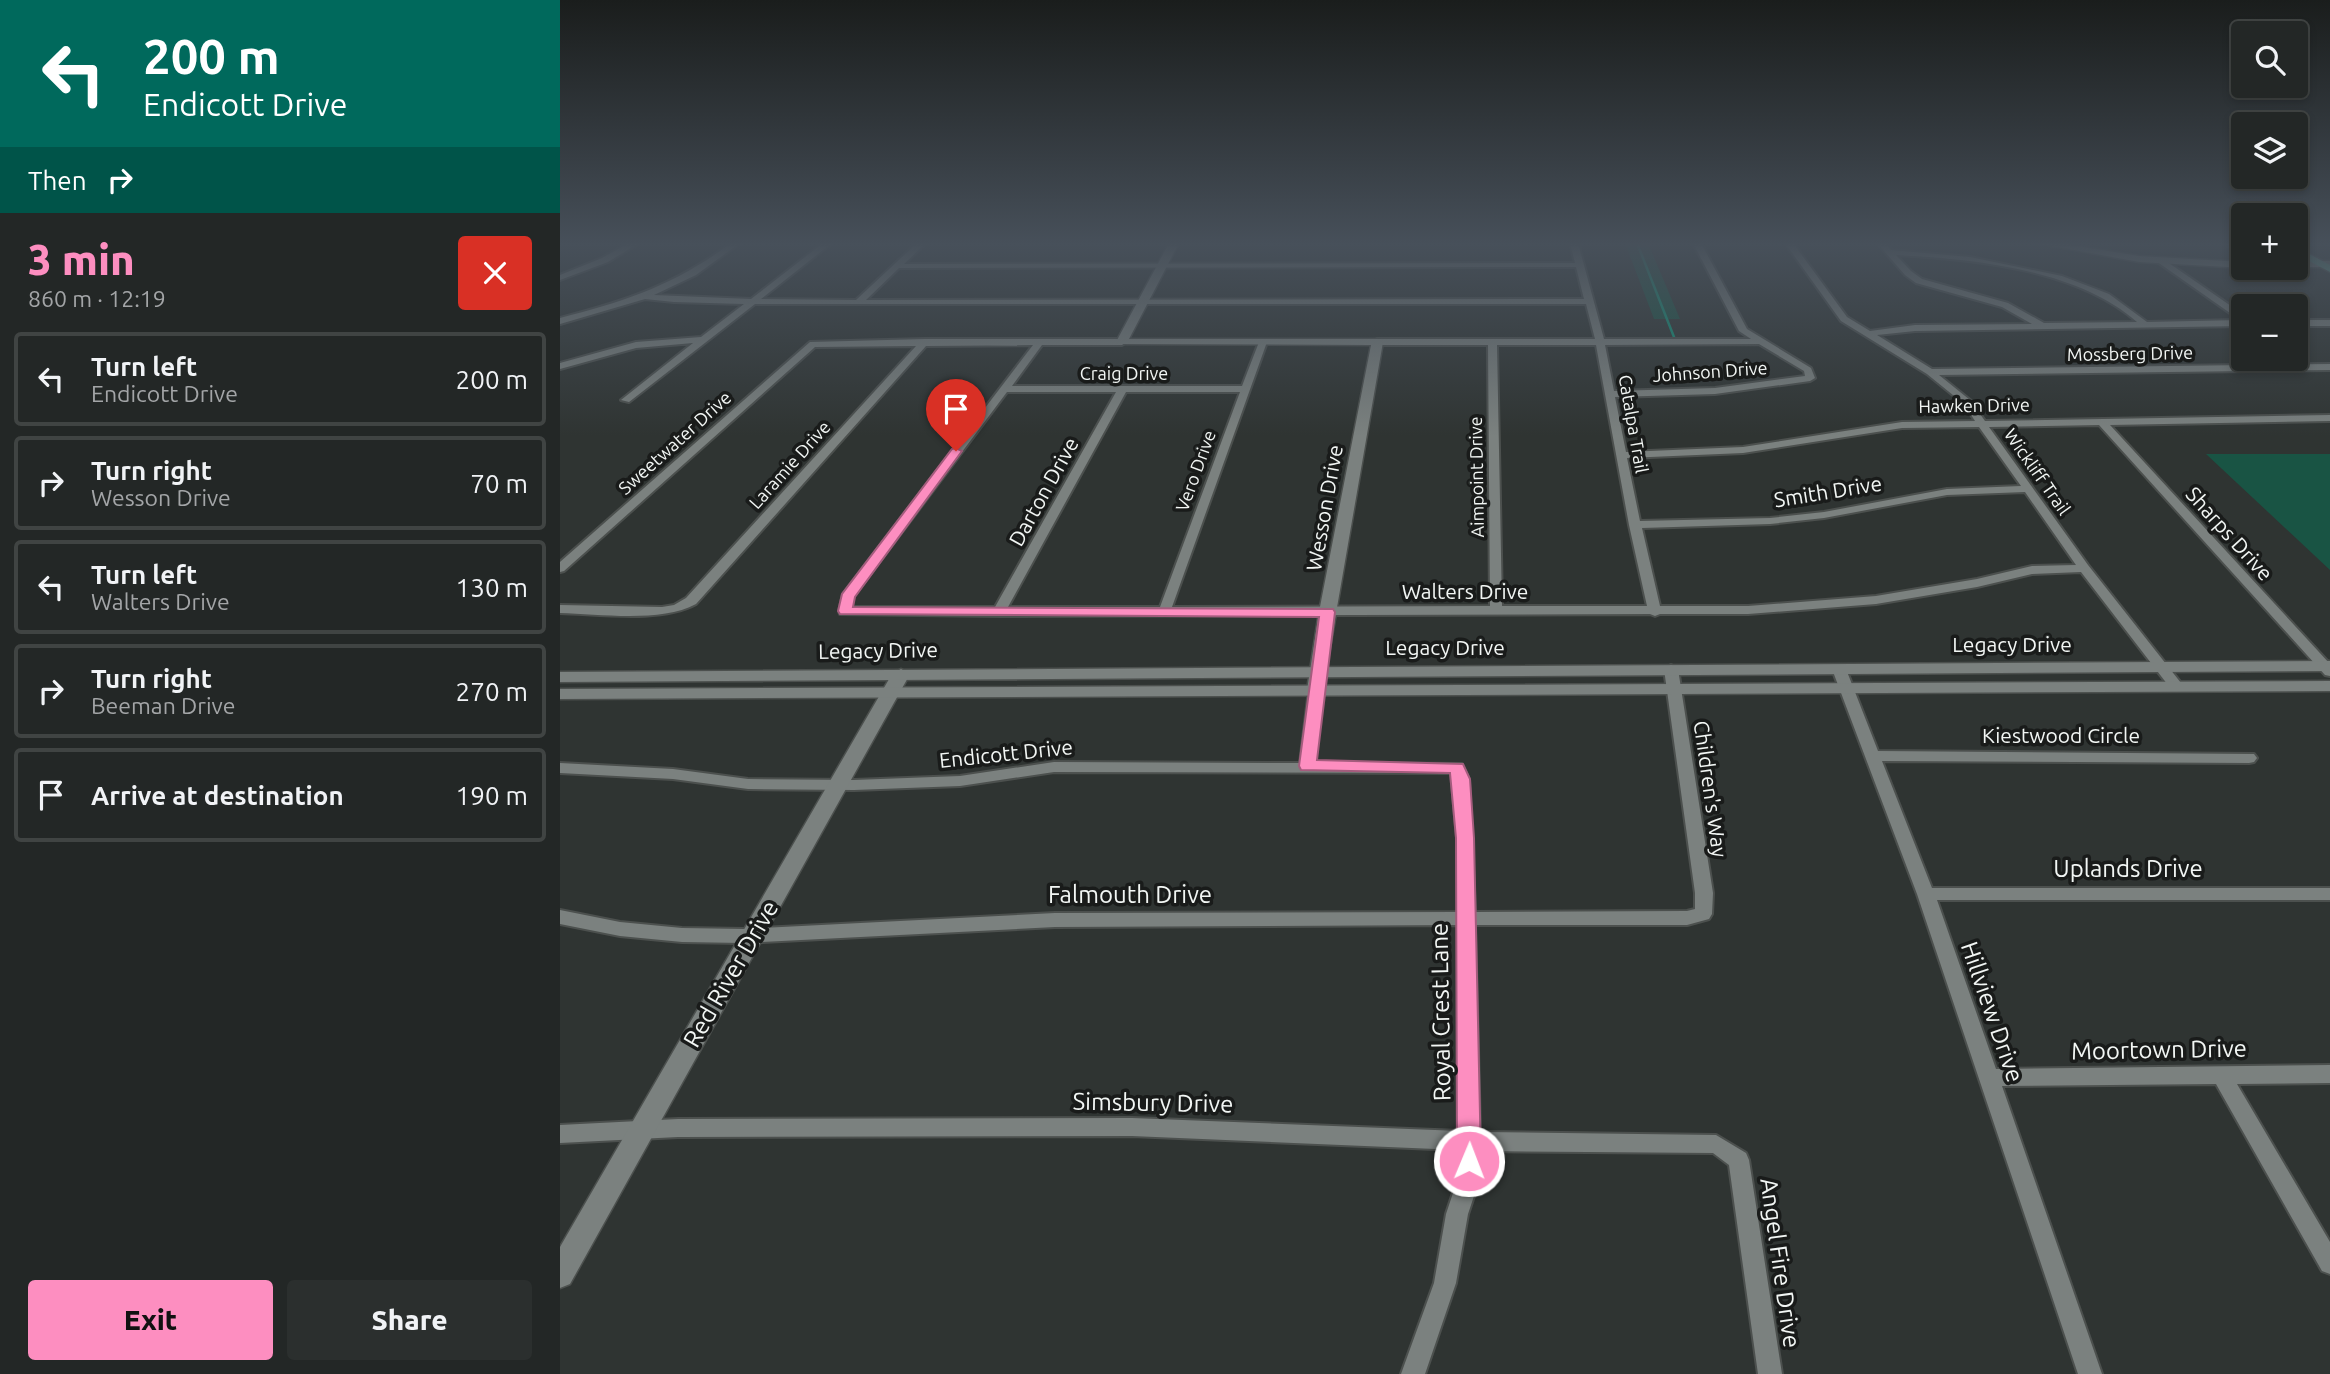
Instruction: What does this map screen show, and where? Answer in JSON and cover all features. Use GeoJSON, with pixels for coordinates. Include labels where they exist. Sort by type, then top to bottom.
{"type":"FeatureCollection","features":[{"type":"Feature","properties":{"kind":"main road"},"geometry":{"type":"LineString","coordinates":[[1140,307],[1122,342],[1377,342]]}},
{"type":"Feature","properties":{"kind":"main road","name":"Wesson Drive"},"geometry":{"type":"LineString","coordinates":[[1316,690],[1327,612],[1377,342]]}},
{"type":"Feature","properties":{"kind":"main road","name":"Legacy Drive"},"geometry":{"type":"LineString","coordinates":[[560,677],[1839,668],[2328,668]]}},
{"type":"Feature","properties":{"kind":"main road","name":"Red River Drive"},"geometry":{"type":"LineString","coordinates":[[560,1274],[901,674]]}},
{"type":"Feature","properties":{"kind":"main road","name":"Legacy Drive"},"geometry":{"type":"LineString","coordinates":[[560,694],[2330,686]]}},
{"type":"Feature","properties":{"kind":"street"},"geometry":{"type":"LineString","coordinates":[[560,321],[607,307]]}},
{"type":"Feature","properties":{"kind":"street"},"geometry":{"type":"LineString","coordinates":[[626,400],[745,307]]}},
{"type":"Feature","properties":{"kind":"street","name":"Catalpa Trail"},"geometry":{"type":"LineString","coordinates":[[1591,307],[1655,612]]}},
{"type":"Feature","properties":{"kind":"street"},"geometry":{"type":"LineString","coordinates":[[1729,307],[1739,326],[1757,342]]}},
{"type":"Feature","properties":{"kind":"street","name":"Wickliff Trail"},"geometry":{"type":"LineString","coordinates":[[1834,307],[1839,314],[1867,334],[1930,372],[1967,402],[2084,568],[2158,667],[2176,686]]}},
{"type":"Feature","properties":{"kind":"street"},"geometry":{"type":"LineString","coordinates":[[2009,307],[2042,326]]}},
{"type":"Feature","properties":{"kind":"street"},"geometry":{"type":"LineString","coordinates":[[2122,307],[2145,325]]}},
{"type":"Feature","properties":{"kind":"street"},"geometry":{"type":"LineString","coordinates":[[1867,334],[1915,328],[2231,322]]}},
{"type":"Feature","properties":{"kind":"street"},"geometry":{"type":"LineString","coordinates":[[2308,323],[2330,323]]}},
{"type":"Feature","properties":{"kind":"street"},"geometry":{"type":"LineString","coordinates":[[560,366],[636,345],[702,340]]}},
{"type":"Feature","properties":{"kind":"street"},"geometry":{"type":"LineString","coordinates":[[925,342],[1122,342]]}},
{"type":"Feature","properties":{"kind":"street","name":"Sweetwater Drive"},"geometry":{"type":"LineString","coordinates":[[560,568],[813,344],[925,342]]}},
{"type":"Feature","properties":{"kind":"street","name":"Laramie Drive"},"geometry":{"type":"LineString","coordinates":[[560,610],[663,611],[678,608],[691,601],[925,342]]}},
{"type":"Feature","properties":{"kind":"street"},"geometry":{"type":"LineString","coordinates":[[1003,389],[1040,342]]}},
{"type":"Feature","properties":{"kind":"street","name":"Vero Drive"},"geometry":{"type":"LineString","coordinates":[[1164,612],[1263,342]]}},
{"type":"Feature","properties":{"kind":"street"},"geometry":{"type":"LineString","coordinates":[[1377,342],[1757,342]]}},
{"type":"Feature","properties":{"kind":"street","name":"Aimpoint Drive"},"geometry":{"type":"LineString","coordinates":[[1492,342],[1496,611]]}},
{"type":"Feature","properties":{"kind":"street","name":"Johnson Drive"},"geometry":{"type":"LineString","coordinates":[[1610,394],[1731,389],[1806,379],[1811,376],[1808,370],[1757,342]]}},
{"type":"Feature","properties":{"kind":"street","name":"Mossberg Drive"},"geometry":{"type":"LineString","coordinates":[[1930,372],[2330,367]]}},
{"type":"Feature","properties":{"kind":"street","name":"Craig Drive"},"geometry":{"type":"LineString","coordinates":[[1003,389],[1244,389]]}},
{"type":"Feature","properties":{"kind":"street","name":"Walters Drive"},"geometry":{"type":"LineString","coordinates":[[1003,389],[847,597],[844,608],[851,612],[1655,612],[1840,605],[1927,593],[2032,570],[2084,568]]}},
{"type":"Feature","properties":{"kind":"street","name":"Darton Drive"},"geometry":{"type":"LineString","coordinates":[[999,612],[1122,390]]}},
{"type":"Feature","properties":{"kind":"street","name":"Hawken Drive"},"geometry":{"type":"LineString","coordinates":[[1621,455],[1743,450],[1888,426],[2330,418]]}},
{"type":"Feature","properties":{"kind":"street","name":"Sharps Drive"},"geometry":{"type":"LineString","coordinates":[[2101,421],[2328,668]]}},
{"type":"Feature","properties":{"kind":"street","name":"Smith Drive"},"geometry":{"type":"LineString","coordinates":[[1635,525],[1796,519],[1947,492],[2026,489]]}},
{"type":"Feature","properties":{"kind":"street","name":"Hillview Drive"},"geometry":{"type":"LineString","coordinates":[[1839,668],[1926,894],[2090,1374]]}},
{"type":"Feature","properties":{"kind":"street","name":"Children's Way"},"geometry":{"type":"LineString","coordinates":[[1671,669],[1704,893],[1703,914]]}},
{"type":"Feature","properties":{"kind":"street","name":"Wesson Drive"},"geometry":{"type":"LineString","coordinates":[[1307,766],[1316,690]]}},
{"type":"Feature","properties":{"kind":"street","name":"Kiestwood Circle"},"geometry":{"type":"LineString","coordinates":[[1873,757],[2249,758]]}},
{"type":"Feature","properties":{"kind":"street","name":"Endicott Drive"},"geometry":{"type":"LineString","coordinates":[[560,768],[673,774],[748,784],[839,785],[960,781],[1054,767],[1457,768]]}},
{"type":"Feature","properties":{"kind":"street","name":"Royal Crest Lane"},"geometry":{"type":"LineString","coordinates":[[1413,1374],[1445,1283],[1458,1214],[1468,1181],[1470,1141],[1465,838],[1461,779],[1457,768]]}},
{"type":"Feature","properties":{"kind":"street","name":"Uplands Drive"},"geometry":{"type":"LineString","coordinates":[[1926,894],[2330,894]]}},
{"type":"Feature","properties":{"kind":"street","name":"Falmouth Drive"},"geometry":{"type":"LineString","coordinates":[[560,918],[634,932],[672,935],[862,933],[1000,921],[1687,918],[1703,914]]}},
{"type":"Feature","properties":{"kind":"street","name":"Moortown Drive"},"geometry":{"type":"LineString","coordinates":[[1989,1078],[2330,1074]]}},
{"type":"Feature","properties":{"kind":"street"},"geometry":{"type":"LineString","coordinates":[[2222,1076],[2330,1264]]}},
{"type":"Feature","properties":{"kind":"street","name":"Simsbury Drive"},"geometry":{"type":"LineString","coordinates":[[560,1134],[692,1128],[1132,1127],[1470,1141],[1716,1144],[1739,1160]]}},
{"type":"Feature","properties":{"kind":"street","name":"Angel Fire Drive"},"geometry":{"type":"LineString","coordinates":[[1739,1160],[1770,1374]]}},
{"type":"Feature","properties":{"kind":"green space"},"geometry":{"type":"Polygon","coordinates":[[[1649,307],[1675,307],[1680,319],[1654,319],[1649,307]]]}},
{"type":"Feature","properties":{"kind":"green space"},"geometry":{"type":"Polygon","coordinates":[[[2206,454],[2330,454],[2330,570],[2206,454]]]}},
{"type":"Feature","properties":{"kind":"waterway"},"geometry":{"type":"LineString","coordinates":[[1662,307],[1674,337]]}},
{"type":"Feature","properties":{"kind":"route"},"geometry":{"type":"LineString","coordinates":[[956,451],[847,597],[845,611],[1327,612],[1307,766],[1457,768],[1461,779],[1465,838],[1469,1161]]}}]}
